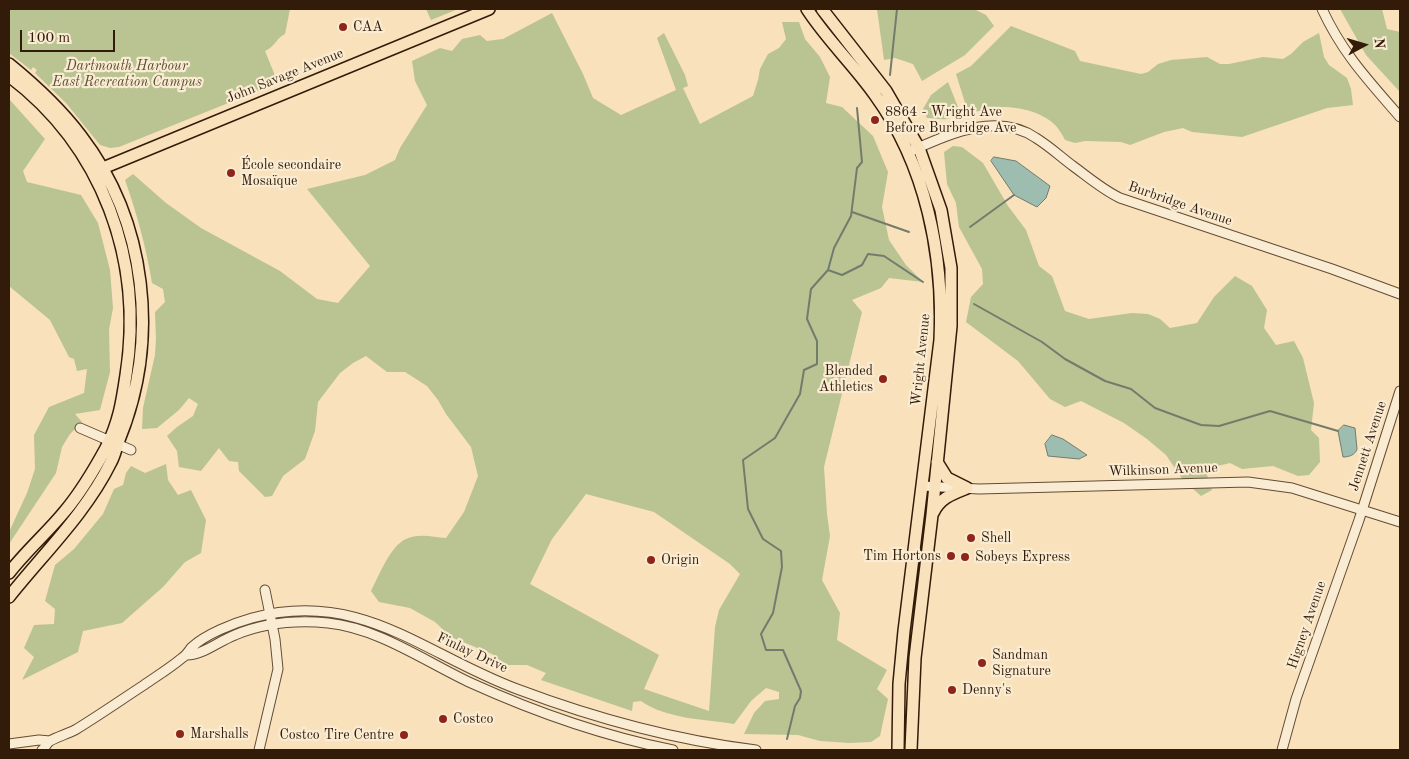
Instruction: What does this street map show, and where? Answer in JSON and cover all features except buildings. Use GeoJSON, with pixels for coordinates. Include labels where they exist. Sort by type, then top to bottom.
{"type":"FeatureCollection","features":[{"type":"Feature","properties":{"kind":"main road","name":"John Savage Avenue"},"geometry":{"type":"LineString","coordinates":[[99,171],[489,9]]}},
{"type":"Feature","properties":{"kind":"main road","name":"Wright Avenue"},"geometry":{"type":"LineString","coordinates":[[807,9],[821,29],[875,94],[900,135],[914,150],[933,233],[941,288],[940,340],[899,684],[898,750]]}},
{"type":"Feature","properties":{"kind":"main road","name":"Wright Avenue"},"geometry":{"type":"LineString","coordinates":[[822,9],[886,90],[940,210],[951,268],[951,326],[932,515],[914,658],[910,750]]}},
{"type":"Feature","properties":{"kind":"main road"},"geometry":{"type":"LineString","coordinates":[[9,64],[58,107],[82,137],[99,171],[121,205],[131,233],[139,270],[143,311],[139,372],[128,414],[114,442],[74,501],[24,554],[9,573]]}},
{"type":"Feature","properties":{"kind":"main road"},"geometry":{"type":"LineString","coordinates":[[9,76],[35,98],[54,118],[99,171]]}},
{"type":"Feature","properties":{"kind":"main road"},"geometry":{"type":"LineString","coordinates":[[9,597],[88,501],[112,459],[114,442]]}},
{"type":"Feature","properties":{"kind":"main road"},"geometry":{"type":"LineString","coordinates":[[937,462],[947,478],[967,488]]}},
{"type":"Feature","properties":{"kind":"main road"},"geometry":{"type":"LineString","coordinates":[[932,515],[938,503],[944,498],[967,488]]}},
{"type":"Feature","properties":{"kind":"street"},"geometry":{"type":"LineString","coordinates":[[1322,9],[1338,40],[1354,64],[1400,117]]}},
{"type":"Feature","properties":{"kind":"street","name":"Burbridge Avenue"},"geometry":{"type":"LineString","coordinates":[[914,150],[958,132],[976,127],[993,126],[1022,130],[1120,198],[1332,269],[1400,294]]}},
{"type":"Feature","properties":{"kind":"street","name":"Jennett Avenue"},"geometry":{"type":"LineString","coordinates":[[1362,509],[1400,391]]}},
{"type":"Feature","properties":{"kind":"street"},"geometry":{"type":"LineString","coordinates":[[80,428],[131,450]]}},
{"type":"Feature","properties":{"kind":"street","name":"Wilkinson Avenue"},"geometry":{"type":"LineString","coordinates":[[922,486],[967,488],[1248,482],[1292,488],[1400,522]]}},
{"type":"Feature","properties":{"kind":"street","name":"Higney Avenue"},"geometry":{"type":"LineString","coordinates":[[1282,750],[1296,699],[1362,509]]}},
{"type":"Feature","properties":{"kind":"street"},"geometry":{"type":"LineString","coordinates":[[259,750],[278,669],[265,590]]}},
{"type":"Feature","properties":{"kind":"street","name":"Finlay Drive"},"geometry":{"type":"LineString","coordinates":[[42,750],[50,741],[75,729],[186,655],[192,647],[224,629],[243,621],[270,614],[314,611],[336,613],[368,620],[514,688],[650,732],[756,750]]}},
{"type":"Feature","properties":{"kind":"street","name":"Finlay Drive"},"geometry":{"type":"LineString","coordinates":[[186,655],[196,655],[244,631],[272,624],[320,622],[341,625],[362,630],[393,643],[456,676],[513,701],[644,747],[673,750]]}},
{"type":"Feature","properties":{"kind":"street"},"geometry":{"type":"LineString","coordinates":[[644,747],[650,732]]}},
{"type":"Feature","properties":{"kind":"street","name":"Finlay Drive"},"geometry":{"type":"LineString","coordinates":[[9,744],[40,740],[50,741]]}},
{"type":"Feature","properties":{"kind":"green space","name":"Dartmouth Harbour East Recreation Campus"},"geometry":{"type":"Polygon","coordinates":[[[9,9],[290,9],[285,34],[265,51],[278,83],[119,147],[110,148],[100,145],[66,103],[35,73],[37,70],[33,67],[31,70],[9,53],[9,9]]]}},
{"type":"Feature","properties":{"kind":"green space"},"geometry":{"type":"Polygon","coordinates":[[[426,9],[458,9],[431,20],[426,9]]]}},
{"type":"Feature","properties":{"kind":"green space"},"geometry":{"type":"Polygon","coordinates":[[[877,9],[974,9],[986,15],[994,26],[965,55],[922,81],[913,64],[895,58],[884,60],[877,9]]]}},
{"type":"Feature","properties":{"kind":"green space"},"geometry":{"type":"Polygon","coordinates":[[[1340,9],[1382,9],[1387,29],[1400,32],[1400,92],[1366,55],[1340,9]]]}},
{"type":"Feature","properties":{"kind":"green space"},"geometry":{"type":"Polygon","coordinates":[[[552,13],[593,98],[621,115],[676,90],[657,38],[664,33],[685,75],[688,86],[683,88],[700,124],[753,96],[760,69],[768,54],[779,48],[786,39],[782,22],[799,22],[805,39],[820,57],[830,77],[826,103],[842,107],[873,136],[888,172],[882,207],[889,240],[906,265],[923,282],[889,278],[881,288],[852,300],[862,312],[824,467],[830,536],[822,580],[840,613],[837,640],[887,670],[877,689],[888,699],[880,736],[871,742],[820,741],[798,735],[744,734],[754,713],[765,701],[779,699],[779,692],[766,688],[751,701],[734,724],[674,715],[651,707],[641,701],[633,702],[632,711],[541,680],[546,673],[527,665],[506,665],[492,654],[451,637],[435,622],[410,608],[379,602],[371,591],[395,548],[406,539],[415,536],[446,538],[464,512],[478,476],[471,447],[427,386],[405,372],[387,372],[366,356],[340,373],[318,402],[315,431],[305,459],[283,476],[272,496],[265,497],[239,471],[238,462],[229,461],[219,448],[201,471],[179,467],[177,451],[167,436],[193,416],[198,404],[189,398],[179,410],[157,428],[142,429],[143,408],[155,355],[155,312],[165,302],[163,289],[152,283],[141,231],[125,180],[133,174],[166,203],[201,228],[280,271],[317,299],[338,303],[370,266],[307,189],[365,175],[395,160],[400,148],[427,105],[415,81],[412,61],[440,48],[452,51],[462,39],[480,35],[487,41],[503,39],[552,13]],[[586,494],[552,539],[530,584],[659,655],[644,689],[709,711],[715,627],[719,610],[740,574],[730,564],[654,512],[586,494]]]}},
{"type":"Feature","properties":{"kind":"green space"},"geometry":{"type":"Polygon","coordinates":[[[1011,26],[1075,51],[1080,61],[1141,74],[1148,72],[1158,64],[1171,60],[1207,57],[1220,64],[1229,64],[1263,57],[1283,59],[1303,42],[1319,33],[1324,57],[1329,65],[1347,78],[1351,89],[1353,105],[1327,108],[1242,137],[1192,132],[1183,128],[1164,132],[1130,145],[1121,142],[1085,141],[1075,143],[1065,140],[1052,122],[1032,112],[1003,107],[968,112],[956,74],[971,66],[1011,26]]]}},
{"type":"Feature","properties":{"kind":"green space"},"geometry":{"type":"Polygon","coordinates":[[[948,82],[960,112],[948,119],[927,118],[923,109],[931,95],[948,82]]]}},
{"type":"Feature","properties":{"kind":"green space"},"geometry":{"type":"Polygon","coordinates":[[[9,99],[45,139],[23,171],[27,182],[81,195],[98,223],[110,270],[113,308],[109,330],[110,372],[100,410],[75,414],[82,422],[70,434],[62,447],[56,473],[9,544],[9,532],[27,493],[35,469],[34,435],[49,407],[84,393],[87,369],[77,371],[74,359],[69,357],[50,320],[9,286],[9,99]]]}},
{"type":"Feature","properties":{"kind":"green space"},"geometry":{"type":"Polygon","coordinates":[[[953,146],[962,147],[983,163],[1008,206],[1026,230],[1039,266],[1052,276],[1065,311],[1089,319],[1132,313],[1148,314],[1160,319],[1170,328],[1197,323],[1214,297],[1235,276],[1252,286],[1267,310],[1264,328],[1276,345],[1294,341],[1303,358],[1314,403],[1311,430],[1319,438],[1320,462],[1309,475],[1298,476],[1273,466],[1242,469],[1230,463],[1205,469],[1212,490],[1201,496],[1183,480],[1166,455],[1147,439],[1124,423],[1081,401],[1065,407],[1050,399],[1018,361],[966,322],[971,297],[983,284],[982,269],[959,227],[956,203],[947,184],[944,152],[953,146]]]}},
{"type":"Feature","properties":{"kind":"green space"},"geometry":{"type":"Polygon","coordinates":[[[166,464],[168,480],[178,495],[191,490],[206,520],[201,553],[185,562],[163,587],[122,623],[83,631],[78,652],[22,680],[34,657],[24,648],[34,625],[54,624],[55,609],[45,601],[55,565],[74,549],[103,514],[114,489],[123,485],[126,473],[131,466],[145,473],[166,464]]]}},
{"type":"Feature","properties":{"kind":"shaded area"},"geometry":{"type":"Polygon","coordinates":[[[994,157],[1016,161],[1050,186],[1046,198],[1037,207],[1014,195],[991,161],[994,157]]]}},
{"type":"Feature","properties":{"kind":"shaded area"},"geometry":{"type":"Polygon","coordinates":[[[1344,425],[1355,428],[1357,449],[1355,453],[1347,457],[1343,457],[1338,431],[1344,425]]]}},
{"type":"Feature","properties":{"kind":"shaded area"},"geometry":{"type":"Polygon","coordinates":[[[1052,435],[1063,439],[1087,455],[1079,459],[1048,456],[1045,444],[1052,435]]]}},
{"type":"Feature","properties":{"kind":"waterway"},"geometry":{"type":"LineString","coordinates":[[890,75],[897,9]]}},
{"type":"Feature","properties":{"kind":"waterway"},"geometry":{"type":"LineString","coordinates":[[787,739],[795,706],[800,698],[801,691],[783,650],[766,650],[761,634],[773,613],[782,567],[781,551],[763,539],[748,509],[743,460],[775,438],[800,394],[804,370],[817,364],[817,341],[807,319],[811,289],[828,270],[834,248],[851,216],[857,168],[862,162],[857,108]]}},
{"type":"Feature","properties":{"kind":"waterway"},"geometry":{"type":"LineString","coordinates":[[970,227],[1014,195]]}},
{"type":"Feature","properties":{"kind":"waterway"},"geometry":{"type":"LineString","coordinates":[[852,212],[909,232]]}},
{"type":"Feature","properties":{"kind":"waterway"},"geometry":{"type":"LineString","coordinates":[[828,270],[842,275],[862,265],[868,254],[884,256],[923,282]]}},
{"type":"Feature","properties":{"kind":"waterway"},"geometry":{"type":"LineString","coordinates":[[974,304],[1042,342],[1065,359],[1105,381],[1131,389],[1155,408],[1201,425],[1219,426],[1270,411],[1338,431]]}},
{"type":"Feature","properties":{"kind":"place","name":"CAA"},"geometry":{"type":"Point","coordinates":[343,27]}},
{"type":"Feature","properties":{"kind":"place","name":"8864 - Wright Ave Before Burbridge Ave"},"geometry":{"type":"Point","coordinates":[875,120]}},
{"type":"Feature","properties":{"kind":"place","name":"École secondaire Mosaïque"},"geometry":{"type":"Point","coordinates":[231,173]}},
{"type":"Feature","properties":{"kind":"place","name":"Blended Athletics"},"geometry":{"type":"Point","coordinates":[883,379]}},
{"type":"Feature","properties":{"kind":"place","name":"Shell"},"geometry":{"type":"Point","coordinates":[971,538]}},
{"type":"Feature","properties":{"kind":"place","name":"Tim Hortons"},"geometry":{"type":"Point","coordinates":[951,556]}},
{"type":"Feature","properties":{"kind":"place","name":"Sobeys Express"},"geometry":{"type":"Point","coordinates":[965,557]}},
{"type":"Feature","properties":{"kind":"place","name":"Origin"},"geometry":{"type":"Point","coordinates":[651,560]}},
{"type":"Feature","properties":{"kind":"place","name":"Sandman Signature"},"geometry":{"type":"Point","coordinates":[982,663]}},
{"type":"Feature","properties":{"kind":"place","name":"Denny's"},"geometry":{"type":"Point","coordinates":[952,690]}},
{"type":"Feature","properties":{"kind":"place","name":"Costco"},"geometry":{"type":"Point","coordinates":[443,719]}},
{"type":"Feature","properties":{"kind":"place","name":"Marshalls"},"geometry":{"type":"Point","coordinates":[180,734]}},
{"type":"Feature","properties":{"kind":"place","name":"Costco Tire Centre"},"geometry":{"type":"Point","coordinates":[404,735]}}]}
